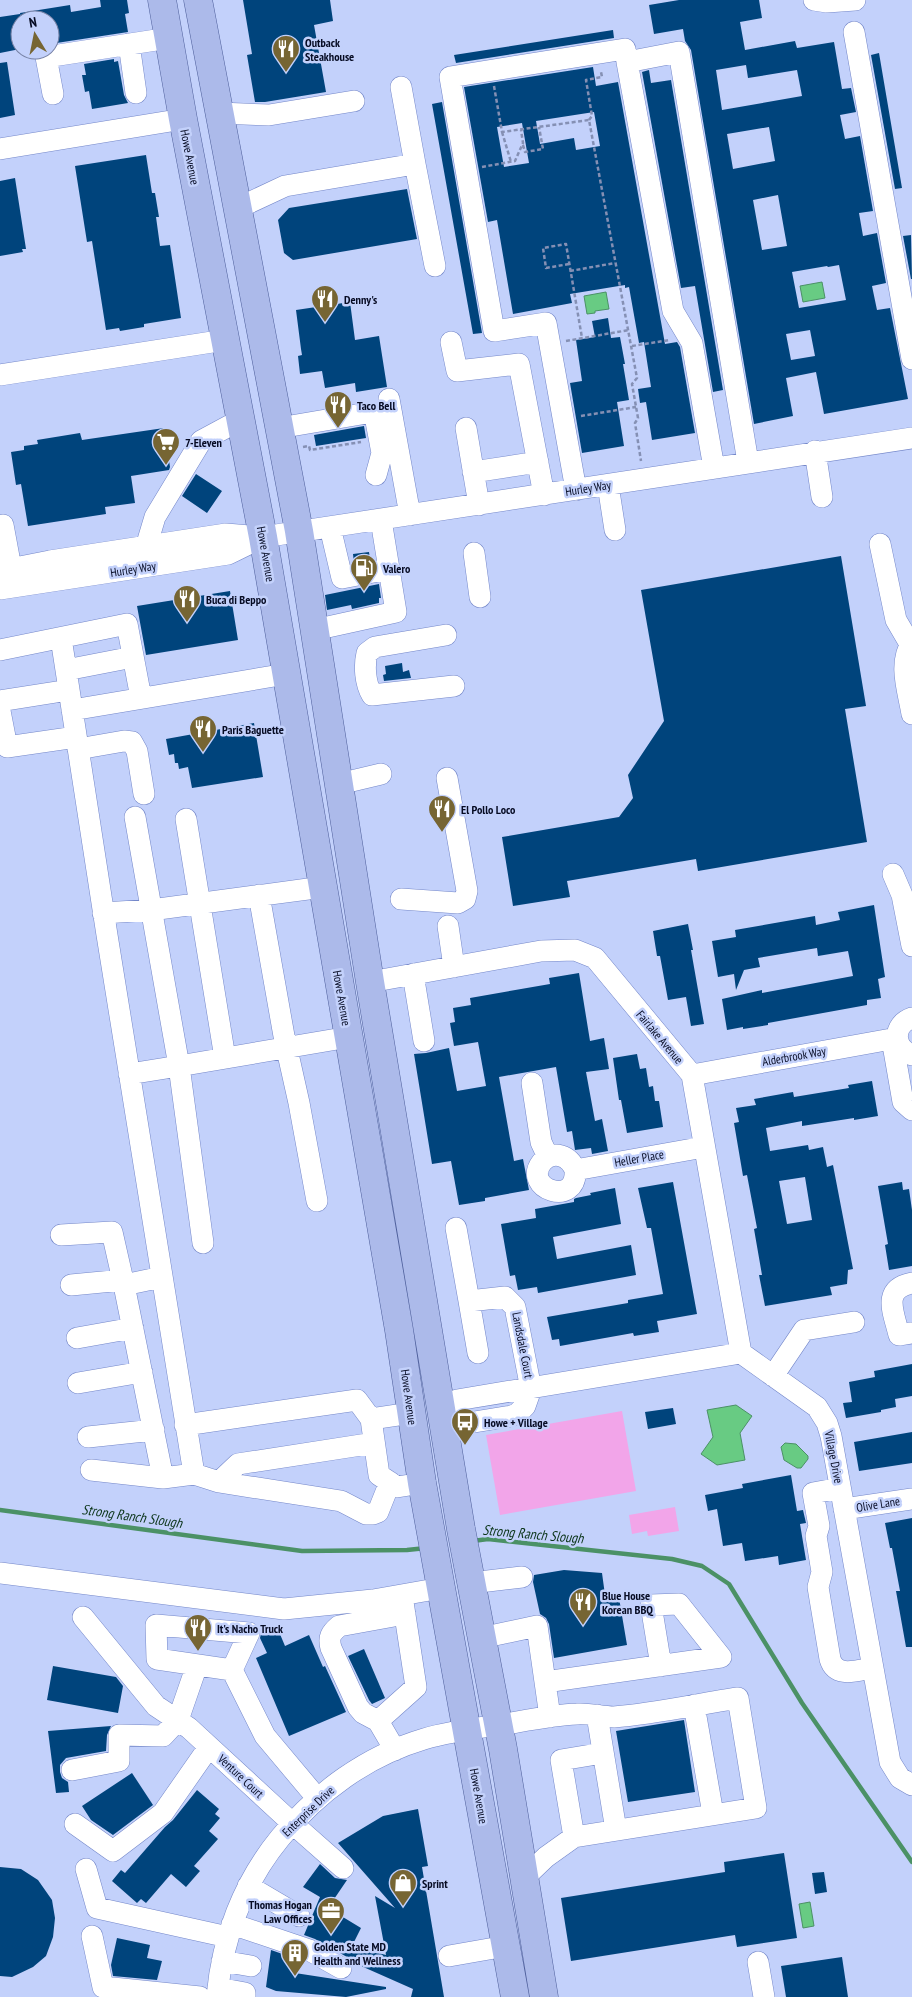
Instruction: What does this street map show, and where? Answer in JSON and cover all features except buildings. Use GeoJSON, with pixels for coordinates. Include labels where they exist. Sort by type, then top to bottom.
{"type":"FeatureCollection","features":[{"type":"Feature","properties":{"kind":"main road","name":"Howe Avenue"},"geometry":{"type":"LineString","coordinates":[[162,0],[263,537],[399,1330],[410,1413],[430,1530],[448,1617],[515,1997]]}},
{"type":"Feature","properties":{"kind":"main road"},"geometry":{"type":"LineString","coordinates":[[198,0],[298,532],[370,982],[447,1415],[466,1557],[498,1725],[524,1878],[550,1996]]}},
{"type":"Feature","properties":{"kind":"main road"},"geometry":{"type":"LineString","coordinates":[[323,887],[334,896],[346,956],[352,967],[370,982]]}},
{"type":"Feature","properties":{"kind":"main road"},"geometry":{"type":"LineString","coordinates":[[399,1330],[416,1352],[428,1413],[447,1415]]}},
{"type":"Feature","properties":{"kind":"main road"},"geometry":{"type":"LineString","coordinates":[[410,1413],[418,1415],[428,1431],[441,1501],[460,1521]]}},
{"type":"Feature","properties":{"kind":"street"},"geometry":{"type":"LineString","coordinates":[[814,0],[827,2],[855,0]]}},
{"type":"Feature","properties":{"kind":"street"},"geometry":{"type":"LineString","coordinates":[[854,32],[912,359]]}},
{"type":"Feature","properties":{"kind":"street"},"geometry":{"type":"LineString","coordinates":[[52,94],[46,57],[169,38]]}},
{"type":"Feature","properties":{"kind":"street"},"geometry":{"type":"LineString","coordinates":[[129,44],[136,93]]}},
{"type":"Feature","properties":{"kind":"street"},"geometry":{"type":"LineString","coordinates":[[576,490],[546,323],[494,331],[450,76],[625,49],[673,311],[692,343],[714,468]]}},
{"type":"Feature","properties":{"kind":"street"},"geometry":{"type":"LineString","coordinates":[[627,62],[679,52],[748,462]]}},
{"type":"Feature","properties":{"kind":"street"},"geometry":{"type":"LineString","coordinates":[[401,87],[435,266]]}},
{"type":"Feature","properties":{"kind":"street"},"geometry":{"type":"LineString","coordinates":[[219,114],[268,115],[354,102]]}},
{"type":"Feature","properties":{"kind":"street"},"geometry":{"type":"LineString","coordinates":[[0,150],[183,119]]}},
{"type":"Feature","properties":{"kind":"street"},"geometry":{"type":"LineString","coordinates":[[238,208],[285,186],[416,164]]}},
{"type":"Feature","properties":{"kind":"street"},"geometry":{"type":"LineString","coordinates":[[0,375],[225,340]]}},
{"type":"Feature","properties":{"kind":"street"},"geometry":{"type":"LineString","coordinates":[[451,342],[457,371],[519,364],[544,495]]}},
{"type":"Feature","properties":{"kind":"street"},"geometry":{"type":"LineString","coordinates":[[389,399],[410,515]]}},
{"type":"Feature","properties":{"kind":"street"},"geometry":{"type":"LineString","coordinates":[[279,428],[367,413],[375,416],[382,453],[376,475]]}},
{"type":"Feature","properties":{"kind":"street"},"geometry":{"type":"LineString","coordinates":[[146,547],[154,518],[201,440],[240,420]]}},
{"type":"Feature","properties":{"kind":"street"},"geometry":{"type":"LineString","coordinates":[[466,428],[479,505]]}},
{"type":"Feature","properties":{"kind":"street","name":"Hurley Way"},"geometry":{"type":"LineString","coordinates":[[6,570],[226,534],[263,537],[381,520],[912,438]]}},
{"type":"Feature","properties":{"kind":"street"},"geometry":{"type":"LineString","coordinates":[[815,452],[822,497]]}},
{"type":"Feature","properties":{"kind":"street"},"geometry":{"type":"LineString","coordinates":[[473,472],[538,462]]}},
{"type":"Feature","properties":{"kind":"street"},"geometry":{"type":"LineString","coordinates":[[608,485],[615,530]]}},
{"type":"Feature","properties":{"kind":"street"},"geometry":{"type":"LineString","coordinates":[[314,630],[396,612],[381,520]]}},
{"type":"Feature","properties":{"kind":"street"},"geometry":{"type":"LineString","coordinates":[[3,525],[6,570]]}},
{"type":"Feature","properties":{"kind":"street"},"geometry":{"type":"LineString","coordinates":[[330,527],[342,578],[390,570]]}},
{"type":"Feature","properties":{"kind":"street","name":"Hurley Way"},"geometry":{"type":"LineString","coordinates":[[0,589],[228,554],[263,537]]}},
{"type":"Feature","properties":{"kind":"street"},"geometry":{"type":"LineString","coordinates":[[880,544],[896,620],[911,643],[906,654],[904,670],[912,714]]}},
{"type":"Feature","properties":{"kind":"street"},"geometry":{"type":"LineString","coordinates":[[474,553],[480,597]]}},
{"type":"Feature","properties":{"kind":"street"},"geometry":{"type":"LineString","coordinates":[[0,650],[127,624],[141,698]]}},
{"type":"Feature","properties":{"kind":"street"},"geometry":{"type":"LineString","coordinates":[[61,638],[103,913],[194,1474]]}},
{"type":"Feature","properties":{"kind":"street"},"geometry":{"type":"LineString","coordinates":[[447,641],[375,647],[367,653],[365,661],[367,687],[372,695],[454,686]]}},
{"type":"Feature","properties":{"kind":"street"},"geometry":{"type":"LineString","coordinates":[[69,690],[133,657]]}},
{"type":"Feature","properties":{"kind":"street"},"geometry":{"type":"LineString","coordinates":[[0,701],[69,690],[141,698],[286,674]]}},
{"type":"Feature","properties":{"kind":"street"},"geometry":{"type":"LineString","coordinates":[[0,711],[4,748],[77,743],[132,742],[137,751],[144,794]]}},
{"type":"Feature","properties":{"kind":"street"},"geometry":{"type":"LineString","coordinates":[[339,784],[381,774]]}},
{"type":"Feature","properties":{"kind":"street"},"geometry":{"type":"LineString","coordinates":[[401,899],[458,903],[465,899],[467,891],[447,778]]}},
{"type":"Feature","properties":{"kind":"street"},"geometry":{"type":"LineString","coordinates":[[135,817],[178,1066],[203,1243]]}},
{"type":"Feature","properties":{"kind":"street"},"geometry":{"type":"LineString","coordinates":[[186,819],[225,1058]]}},
{"type":"Feature","properties":{"kind":"street"},"geometry":{"type":"LineString","coordinates":[[893,874],[902,895],[912,946]]}},
{"type":"Feature","properties":{"kind":"street"},"geometry":{"type":"LineString","coordinates":[[103,913],[151,910],[323,887]]}},
{"type":"Feature","properties":{"kind":"street"},"geometry":{"type":"LineString","coordinates":[[259,895],[317,1201]]}},
{"type":"Feature","properties":{"kind":"street"},"geometry":{"type":"LineString","coordinates":[[448,926],[454,967]]}},
{"type":"Feature","properties":{"kind":"street","name":"Fairlake Avenue"},"geometry":{"type":"LineString","coordinates":[[370,982],[556,950],[575,950],[595,958],[692,1075],[741,1353]]}},
{"type":"Feature","properties":{"kind":"street"},"geometry":{"type":"LineString","coordinates":[[413,974],[424,1041]]}},
{"type":"Feature","properties":{"kind":"street"},"geometry":{"type":"LineString","coordinates":[[912,1018],[900,1026],[894,1039],[903,1102],[912,1110]]}},
{"type":"Feature","properties":{"kind":"street"},"geometry":{"type":"LineString","coordinates":[[129,1074],[349,1037]]}},
{"type":"Feature","properties":{"kind":"street"},"geometry":{"type":"LineString","coordinates":[[894,1039],[902,1049],[912,1055]]}},
{"type":"Feature","properties":{"kind":"street","name":"Alderbrook Way"},"geometry":{"type":"LineString","coordinates":[[692,1075],[894,1039]]}},
{"type":"Feature","properties":{"kind":"street"},"geometry":{"type":"LineString","coordinates":[[532,1084],[541,1142],[548,1157]]}},
{"type":"Feature","properties":{"kind":"street","name":"Heller Place"},"geometry":{"type":"LineString","coordinates":[[575,1170],[704,1146]]}},
{"type":"Feature","properties":{"kind":"street"},"geometry":{"type":"LineString","coordinates":[[558,1155],[564,1156],[573,1164],[575,1170],[574,1178],[569,1187],[559,1192],[550,1190],[541,1184],[538,1174],[540,1165],[548,1157],[558,1155]]}},
{"type":"Feature","properties":{"kind":"street"},"geometry":{"type":"LineString","coordinates":[[456,1228],[478,1353]]}},
{"type":"Feature","properties":{"kind":"street"},"geometry":{"type":"LineString","coordinates":[[61,1235],[112,1232],[124,1282],[163,1478]]}},
{"type":"Feature","properties":{"kind":"street"},"geometry":{"type":"LineString","coordinates":[[71,1285],[124,1282],[162,1277]]}},
{"type":"Feature","properties":{"kind":"street"},"geometry":{"type":"LineString","coordinates":[[912,1283],[902,1285],[892,1294],[899,1336],[912,1333]]}},
{"type":"Feature","properties":{"kind":"street","name":"Landsdale Court"},"geometry":{"type":"LineString","coordinates":[[469,1301],[505,1297],[515,1307],[531,1389]]}},
{"type":"Feature","properties":{"kind":"street"},"geometry":{"type":"LineString","coordinates":[[773,1376],[804,1330],[854,1322]]}},
{"type":"Feature","properties":{"kind":"street"},"geometry":{"type":"LineString","coordinates":[[77,1338],[133,1328]]}},
{"type":"Feature","properties":{"kind":"street"},"geometry":{"type":"LineString","coordinates":[[447,1415],[456,1400],[741,1353]]}},
{"type":"Feature","properties":{"kind":"street","name":"Village Drive"},"geometry":{"type":"LineString","coordinates":[[741,1353],[808,1400],[822,1415],[831,1436],[890,1762],[906,1782]]}},
{"type":"Feature","properties":{"kind":"street"},"geometry":{"type":"LineString","coordinates":[[78,1383],[142,1372]]}},
{"type":"Feature","properties":{"kind":"street"},"geometry":{"type":"LineString","coordinates":[[186,1425],[357,1400],[371,1419],[379,1475],[397,1487],[422,1483]]}},
{"type":"Feature","properties":{"kind":"street"},"geometry":{"type":"LineString","coordinates":[[371,1419],[410,1413]]}},
{"type":"Feature","properties":{"kind":"street"},"geometry":{"type":"LineString","coordinates":[[88,1437],[154,1430]]}},
{"type":"Feature","properties":{"kind":"street"},"geometry":{"type":"LineString","coordinates":[[219,1482],[238,1464],[374,1443]]}},
{"type":"Feature","properties":{"kind":"street"},"geometry":{"type":"LineString","coordinates":[[91,1470],[163,1478],[194,1474],[219,1482],[341,1501],[360,1512],[373,1514],[378,1512],[390,1482]]}},
{"type":"Feature","properties":{"kind":"street"},"geometry":{"type":"LineString","coordinates":[[840,1488],[813,1493],[819,1526],[816,1536],[822,1572],[818,1587],[832,1665],[836,1669],[847,1672],[873,1668]]}},
{"type":"Feature","properties":{"kind":"street","name":"Olive Lane"},"geometry":{"type":"LineString","coordinates":[[844,1510],[912,1499]]}},
{"type":"Feature","properties":{"kind":"street"},"geometry":{"type":"LineString","coordinates":[[816,1536],[848,1531]]}},
{"type":"Feature","properties":{"kind":"street"},"geometry":{"type":"LineString","coordinates":[[822,1572],[855,1567]]}},
{"type":"Feature","properties":{"kind":"street"},"geometry":{"type":"LineString","coordinates":[[0,1573],[284,1609],[373,1600],[403,1604]]}},
{"type":"Feature","properties":{"kind":"street"},"geometry":{"type":"LineString","coordinates":[[395,1750],[378,1721],[363,1713],[358,1707],[329,1640],[332,1633],[339,1626],[403,1604],[438,1575]]}},
{"type":"Feature","properties":{"kind":"street"},"geometry":{"type":"LineString","coordinates":[[471,1583],[522,1577]]}},
{"type":"Feature","properties":{"kind":"street"},"geometry":{"type":"LineString","coordinates":[[378,1721],[416,1687],[403,1604]]}},
{"type":"Feature","properties":{"kind":"street","name":"Venture Court"},"geometry":{"type":"LineString","coordinates":[[82,1618],[156,1706],[184,1724],[343,1868]]}},
{"type":"Feature","properties":{"kind":"street"},"geometry":{"type":"LineString","coordinates":[[156,1625],[249,1633],[232,1670],[157,1660],[156,1625]]}},
{"type":"Feature","properties":{"kind":"street"},"geometry":{"type":"LineString","coordinates":[[481,1638],[536,1626],[550,1717]]}},
{"type":"Feature","properties":{"kind":"street"},"geometry":{"type":"LineString","coordinates":[[72,1770],[119,1761],[119,1735],[163,1736],[184,1724],[197,1665]]}},
{"type":"Feature","properties":{"kind":"street"},"geometry":{"type":"LineString","coordinates":[[545,1682],[662,1666]]}},
{"type":"Feature","properties":{"kind":"street"},"geometry":{"type":"LineString","coordinates":[[232,1670],[265,1736],[317,1798]]}},
{"type":"Feature","properties":{"kind":"street","name":"Enterprise Drive"},"geometry":{"type":"LineString","coordinates":[[212,1994],[230,1930],[248,1886],[272,1847],[292,1823],[317,1798],[341,1779],[367,1763],[424,1739],[550,1717],[575,1714],[616,1716],[738,1698],[756,1808],[713,1814]]}},
{"type":"Feature","properties":{"kind":"street"},"geometry":{"type":"LineString","coordinates":[[524,1878],[546,1857],[574,1837],[713,1814],[694,1705]]}},
{"type":"Feature","properties":{"kind":"street"},"geometry":{"type":"LineString","coordinates":[[597,1715],[616,1830]]}},
{"type":"Feature","properties":{"kind":"street"},"geometry":{"type":"LineString","coordinates":[[75,1824],[113,1851],[163,1813],[209,1747]]}},
{"type":"Feature","properties":{"kind":"street"},"geometry":{"type":"LineString","coordinates":[[574,1837],[561,1760],[603,1753]]}},
{"type":"Feature","properties":{"kind":"street"},"geometry":{"type":"LineString","coordinates":[[86,1869],[97,1908],[230,1930],[309,1950],[341,1968]]}},
{"type":"Feature","properties":{"kind":"street"},"geometry":{"type":"LineString","coordinates":[[248,1886],[299,1916]]}},
{"type":"Feature","properties":{"kind":"street"},"geometry":{"type":"LineString","coordinates":[[92,1936],[103,1987],[163,1995],[245,1993],[245,1997]]}},
{"type":"Feature","properties":{"kind":"street"},"geometry":{"type":"LineString","coordinates":[[449,1956],[506,1946]]}},
{"type":"Feature","properties":{"kind":"street"},"geometry":{"type":"LineString","coordinates":[[222,1961],[251,1966]]}},
{"type":"Feature","properties":{"kind":"street"},"geometry":{"type":"LineString","coordinates":[[758,1962],[764,1997]]}},
{"type":"Feature","properties":{"kind":"path"},"geometry":{"type":"LineString","coordinates":[[598,53],[602,78],[586,80],[592,116],[589,120],[637,378],[632,384],[638,418],[635,423],[641,461]]}},
{"type":"Feature","properties":{"kind":"path"},"geometry":{"type":"LineString","coordinates":[[491,70],[502,132],[511,162]]}},
{"type":"Feature","properties":{"kind":"path"},"geometry":{"type":"LineString","coordinates":[[502,132],[589,120]]}},
{"type":"Feature","properties":{"kind":"path"},"geometry":{"type":"LineString","coordinates":[[521,130],[525,152],[543,148],[539,127]]}},
{"type":"Feature","properties":{"kind":"path"},"geometry":{"type":"LineString","coordinates":[[466,170],[515,161],[523,143]]}},
{"type":"Feature","properties":{"kind":"path"},"geometry":{"type":"LineString","coordinates":[[569,264],[546,268],[543,248],[566,244],[582,338]]}},
{"type":"Feature","properties":{"kind":"path"},"geometry":{"type":"LineString","coordinates":[[570,271],[615,263]]}},
{"type":"Feature","properties":{"kind":"path"},"geometry":{"type":"LineString","coordinates":[[550,344],[629,330]]}},
{"type":"Feature","properties":{"kind":"path"},"geometry":{"type":"LineString","coordinates":[[632,346],[688,337]]}},
{"type":"Feature","properties":{"kind":"path"},"geometry":{"type":"LineString","coordinates":[[563,418],[636,407]]}},
{"type":"Feature","properties":{"kind":"path"},"geometry":{"type":"LineString","coordinates":[[302,447],[309,446],[310,450],[368,440]]}},
{"type":"Feature","properties":{"kind":"shaded area"},"geometry":{"type":"Polygon","coordinates":[[[822,282],[825,298],[803,302],[800,286],[822,282]]]}},
{"type":"Feature","properties":{"kind":"shaded area"},"geometry":{"type":"Polygon","coordinates":[[[606,292],[609,309],[587,314],[584,296],[606,292]]]}},
{"type":"Feature","properties":{"kind":"shaded area"},"geometry":{"type":"Polygon","coordinates":[[[736,1405],[752,1416],[740,1433],[745,1460],[717,1465],[701,1454],[713,1437],[707,1410],[736,1405]]]}},
{"type":"Feature","properties":{"kind":"shaded area"},"geometry":{"type":"Polygon","coordinates":[[[622,1411],[636,1491],[500,1515],[486,1435],[622,1411]]]}},
{"type":"Feature","properties":{"kind":"shaded area"},"geometry":{"type":"Polygon","coordinates":[[[785,1443],[796,1444],[808,1456],[808,1459],[801,1468],[797,1468],[784,1460],[781,1447],[785,1443]]]}},
{"type":"Feature","properties":{"kind":"shaded area"},"geometry":{"type":"Polygon","coordinates":[[[675,1507],[679,1531],[648,1536],[647,1531],[632,1534],[629,1515],[675,1507]]]}},
{"type":"Feature","properties":{"kind":"shaded area"},"geometry":{"type":"Polygon","coordinates":[[[810,1902],[814,1926],[803,1928],[799,1904],[810,1902]]]}},
{"type":"Feature","properties":{"kind":"waterway","name":"Strong Ranch Slough"},"geometry":{"type":"LineString","coordinates":[[0,1510],[302,1551],[407,1550],[426,1548]]}},
{"type":"Feature","properties":{"kind":"waterway","name":"Strong Ranch Slough"},"geometry":{"type":"LineString","coordinates":[[473,1541],[488,1539],[672,1559],[702,1566],[729,1584],[802,1703],[912,1862]]}},
{"type":"Feature","properties":{"kind":"place","name":"Outback Steakhouse"},"geometry":{"type":"Point","coordinates":[286,73]}},
{"type":"Feature","properties":{"kind":"place","name":"Denny's"},"geometry":{"type":"Point","coordinates":[325,323]}},
{"type":"Feature","properties":{"kind":"place","name":"Taco Bell"},"geometry":{"type":"Point","coordinates":[338,429]}},
{"type":"Feature","properties":{"kind":"place","name":"7-Eleven"},"geometry":{"type":"Point","coordinates":[166,466]}},
{"type":"Feature","properties":{"kind":"place","name":"Valero"},"geometry":{"type":"Point","coordinates":[364,592]}},
{"type":"Feature","properties":{"kind":"place","name":"Buca di Beppo"},"geometry":{"type":"Point","coordinates":[187,623]}},
{"type":"Feature","properties":{"kind":"place","name":"Paris Baguette"},"geometry":{"type":"Point","coordinates":[203,753]}},
{"type":"Feature","properties":{"kind":"place","name":"El Pollo Loco"},"geometry":{"type":"Point","coordinates":[442,833]}},
{"type":"Feature","properties":{"kind":"place","name":"Howe + Village"},"geometry":{"type":"Point","coordinates":[465,1446]}},
{"type":"Feature","properties":{"kind":"place","name":"Blue House Korean BBQ"},"geometry":{"type":"Point","coordinates":[583,1626]}},
{"type":"Feature","properties":{"kind":"place","name":"It's Nacho Truck"},"geometry":{"type":"Point","coordinates":[198,1652]}},
{"type":"Feature","properties":{"kind":"place","name":"Sprint"},"geometry":{"type":"Point","coordinates":[403,1907]}},
{"type":"Feature","properties":{"kind":"place","name":"Thomas Hogan Law Offices"},"geometry":{"type":"Point","coordinates":[331,1935]}},
{"type":"Feature","properties":{"kind":"place","name":"Golden State MD Health and Wellness"},"geometry":{"type":"Point","coordinates":[295,1977]}}]}
